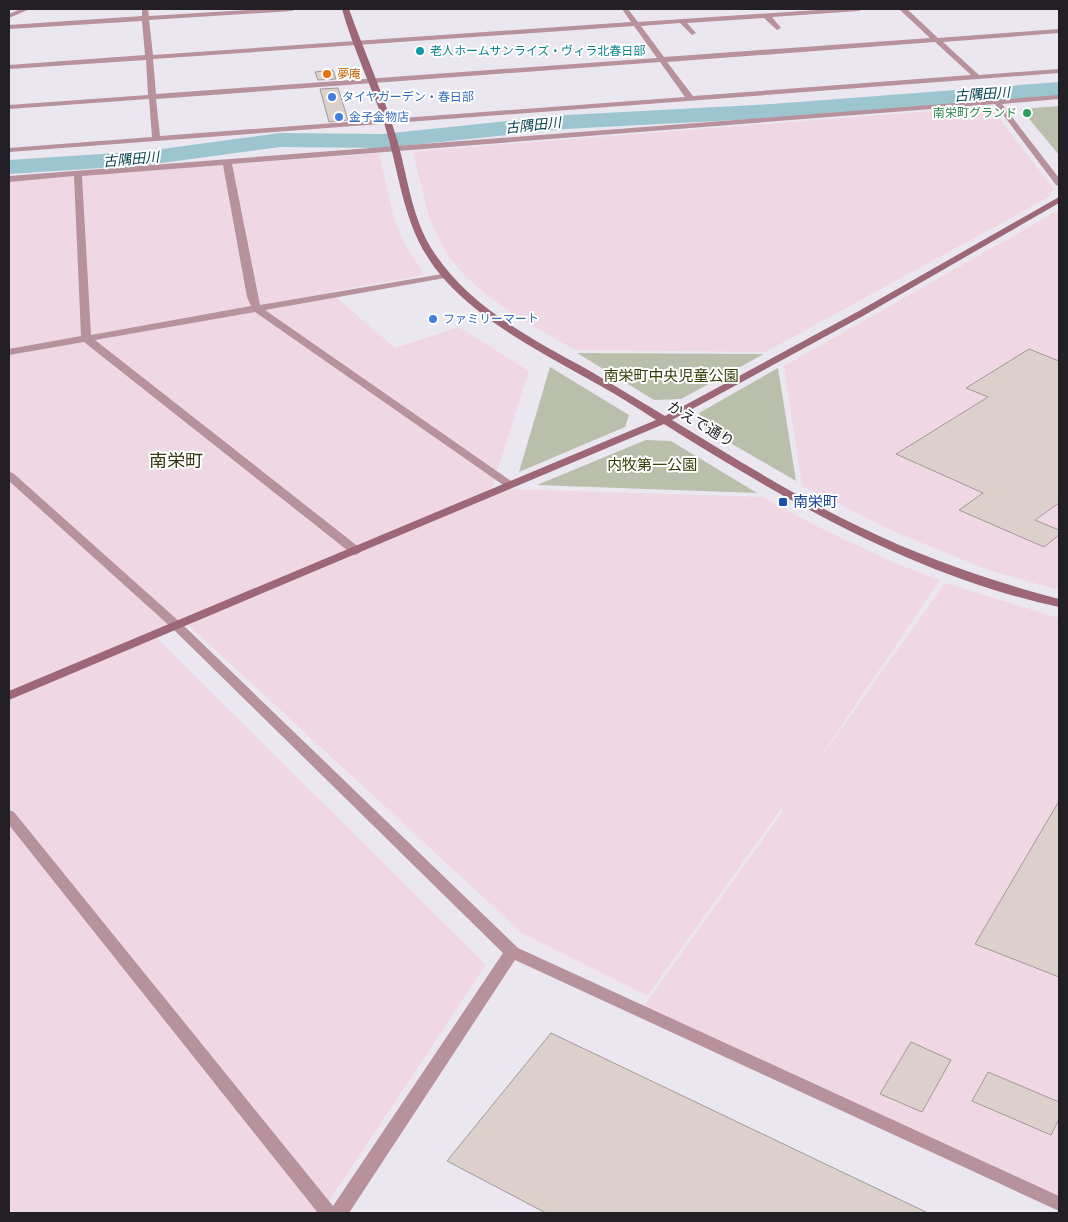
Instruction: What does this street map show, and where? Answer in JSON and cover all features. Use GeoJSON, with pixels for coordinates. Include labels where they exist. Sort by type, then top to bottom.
{"type":"FeatureCollection","features":[{"type":"Feature","properties":{"kind":"street"},"geometry":{"type":"LineString","coordinates":[[9,16],[26,9]]}},
{"type":"Feature","properties":{"kind":"street"},"geometry":{"type":"LineString","coordinates":[[145,9],[156,140]]}},
{"type":"Feature","properties":{"kind":"street"},"geometry":{"type":"LineString","coordinates":[[9,27],[292,9]]}},
{"type":"Feature","properties":{"kind":"street","name":"かえで通り"},"geometry":{"type":"LineString","coordinates":[[345,9],[394,147],[410,215],[417,231],[429,254],[445,275],[483,309],[511,328],[781,490],[876,539],[948,569],[1059,603]]}},
{"type":"Feature","properties":{"kind":"street"},"geometry":{"type":"LineString","coordinates":[[625,9],[690,98]]}},
{"type":"Feature","properties":{"kind":"street"},"geometry":{"type":"LineString","coordinates":[[9,67],[682,21],[769,13],[859,9]]}},
{"type":"Feature","properties":{"kind":"street"},"geometry":{"type":"LineString","coordinates":[[903,9],[977,77]]}},
{"type":"Feature","properties":{"kind":"street"},"geometry":{"type":"LineString","coordinates":[[769,13],[777,28]]}},
{"type":"Feature","properties":{"kind":"street"},"geometry":{"type":"LineString","coordinates":[[682,21],[692,33]]}},
{"type":"Feature","properties":{"kind":"street"},"geometry":{"type":"LineString","coordinates":[[9,107],[1059,31]]}},
{"type":"Feature","properties":{"kind":"street"},"geometry":{"type":"LineString","coordinates":[[9,150],[1059,71]]}},
{"type":"Feature","properties":{"kind":"street"},"geometry":{"type":"LineString","coordinates":[[9,179],[394,147],[1059,97]]}},
{"type":"Feature","properties":{"kind":"street"},"geometry":{"type":"LineString","coordinates":[[997,102],[1059,183]]}},
{"type":"Feature","properties":{"kind":"street"},"geometry":{"type":"LineString","coordinates":[[227,162],[252,298],[256,308],[510,485]]}},
{"type":"Feature","properties":{"kind":"street"},"geometry":{"type":"LineString","coordinates":[[78,174],[86,338],[356,551]]}},
{"type":"Feature","properties":{"kind":"street"},"geometry":{"type":"LineString","coordinates":[[9,696],[665,420],[860,314],[1059,200]]}},
{"type":"Feature","properties":{"kind":"street"},"geometry":{"type":"LineString","coordinates":[[9,352],[445,275]]}},
{"type":"Feature","properties":{"kind":"street"},"geometry":{"type":"LineString","coordinates":[[9,475],[177,626],[512,952],[1059,1204]]}},
{"type":"Feature","properties":{"kind":"street"},"geometry":{"type":"LineString","coordinates":[[9,815],[328,1213]]}},
{"type":"Feature","properties":{"kind":"street"},"geometry":{"type":"LineString","coordinates":[[339,1213],[512,952]]}},
{"type":"Feature","properties":{"kind":"shaded area"},"geometry":{"type":"Polygon","coordinates":[[[983,107],[992,109],[1054,189],[1047,198],[766,352],[575,350],[519,318],[488,296],[465,276],[446,253],[429,217],[413,153],[417,151],[983,107]]]}},
{"type":"Feature","properties":{"kind":"shaded area"},"geometry":{"type":"Polygon","coordinates":[[[379,153],[394,219],[403,241],[425,275],[330,292],[395,348],[459,327],[529,371],[491,491],[154,635],[486,965],[321,1213],[9,1213],[9,181],[379,153]]]}},
{"type":"Feature","properties":{"kind":"shaded area"},"geometry":{"type":"Polygon","coordinates":[[[1059,210],[1059,590],[988,570],[890,530],[802,486],[784,366],[1059,210]]]}},
{"type":"Feature","properties":{"kind":"shaded area"},"geometry":{"type":"Polygon","coordinates":[[[509,489],[763,497],[818,527],[895,563],[940,580],[807,777],[945,583],[1059,618],[1059,1205],[639,1013],[783,811],[781,809],[647,996],[523,934],[186,623],[410,528],[413,530],[509,489]]]}},
{"type":"Feature","properties":{"kind":"green space"},"geometry":{"type":"Polygon","coordinates":[[[1059,106],[1059,155],[1021,109],[1059,106]]]}},
{"type":"Feature","properties":{"kind":"green space","name":"南栄町中央児童公園"},"geometry":{"type":"Polygon","coordinates":[[[577,353],[764,354],[681,399],[654,400],[577,353]]]}},
{"type":"Feature","properties":{"kind":"green space"},"geometry":{"type":"Polygon","coordinates":[[[550,367],[629,415],[625,427],[519,472],[550,367]]]}},
{"type":"Feature","properties":{"kind":"green space","name":"南栄町中央児童公園"},"geometry":{"type":"Polygon","coordinates":[[[778,368],[796,481],[703,427],[699,413],[778,368]]]}},
{"type":"Feature","properties":{"kind":"green space","name":"内牧第一公園"},"geometry":{"type":"Polygon","coordinates":[[[646,440],[671,441],[757,493],[537,485],[646,440]]]}},
{"type":"Feature","properties":{"kind":"building"},"geometry":{"type":"Polygon","coordinates":[[[333,70],[336,79],[318,80],[315,72],[333,70]]]}},
{"type":"Feature","properties":{"kind":"building"},"geometry":{"type":"Polygon","coordinates":[[[338,88],[348,120],[329,122],[320,89],[338,88]]]}},
{"type":"Feature","properties":{"kind":"building"},"geometry":{"type":"Polygon","coordinates":[[[1029,349],[1059,361],[1059,503],[1035,520],[1059,530],[1059,535],[1044,547],[959,510],[983,493],[896,454],[988,397],[966,388],[1029,349]]]}},
{"type":"Feature","properties":{"kind":"building"},"geometry":{"type":"Polygon","coordinates":[[[1059,801],[1059,977],[975,944],[1059,801]]]}},
{"type":"Feature","properties":{"kind":"building"},"geometry":{"type":"Polygon","coordinates":[[[551,1033],[928,1213],[546,1213],[447,1161],[551,1033]]]}},
{"type":"Feature","properties":{"kind":"building"},"geometry":{"type":"Polygon","coordinates":[[[911,1042],[951,1060],[922,1112],[880,1094],[911,1042]]]}},
{"type":"Feature","properties":{"kind":"building"},"geometry":{"type":"Polygon","coordinates":[[[988,1072],[1059,1102],[1059,1119],[1051,1135],[972,1101],[988,1072]]]}},
{"type":"Feature","properties":{"kind":"waterway","name":"古隅田川"},"geometry":{"type":"LineString","coordinates":[[9,167],[147,158],[280,140],[383,141],[566,122],[772,111],[1059,89]]}},
{"type":"Feature","properties":{"kind":"place","name":"老人ホームサンライズ・ヴィラ北春日部"},"geometry":{"type":"Point","coordinates":[420,51]}},
{"type":"Feature","properties":{"kind":"place","name":"夢庵"},"geometry":{"type":"Point","coordinates":[327,74]}},
{"type":"Feature","properties":{"kind":"place","name":"タイヤガーデン・春日部"},"geometry":{"type":"Point","coordinates":[332,97]}},
{"type":"Feature","properties":{"kind":"place","name":"南栄町グランド"},"geometry":{"type":"Point","coordinates":[1027,113]}},
{"type":"Feature","properties":{"kind":"place","name":"金子金物店"},"geometry":{"type":"Point","coordinates":[339,117]}},
{"type":"Feature","properties":{"kind":"place","name":"ファミリーマート"},"geometry":{"type":"Point","coordinates":[433,319]}},
{"type":"Feature","properties":{"kind":"place","name":"南栄町"},"geometry":{"type":"Point","coordinates":[783,502]}},
{"type":"Feature","properties":{"kind":"district","name":"南栄町"},"geometry":{"type":"Point","coordinates":[176,460]}}]}
